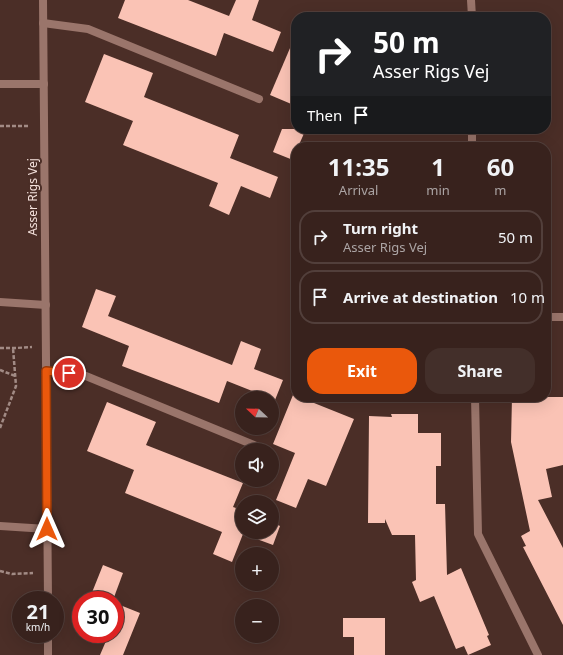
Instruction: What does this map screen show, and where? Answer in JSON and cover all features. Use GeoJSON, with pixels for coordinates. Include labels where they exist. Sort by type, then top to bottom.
{"type":"FeatureCollection","features":[{"type":"Feature","properties":{"kind":"street","name":"Asser Rigs Vej"},"geometry":{"type":"LineString","coordinates":[[43,0],[48,591]]}},
{"type":"Feature","properties":{"kind":"street"},"geometry":{"type":"LineString","coordinates":[[472,0],[472,12]]}},
{"type":"Feature","properties":{"kind":"street"},"geometry":{"type":"LineString","coordinates":[[43,23],[88,29],[259,98]]}},
{"type":"Feature","properties":{"kind":"street"},"geometry":{"type":"LineString","coordinates":[[0,84],[44,84]]}},
{"type":"Feature","properties":{"kind":"street"},"geometry":{"type":"LineString","coordinates":[[0,302],[46,305]]}},
{"type":"Feature","properties":{"kind":"street"},"geometry":{"type":"LineString","coordinates":[[551,317],[563,317]]}},
{"type":"Feature","properties":{"kind":"street"},"geometry":{"type":"LineString","coordinates":[[46,371],[80,374],[249,443]]}},
{"type":"Feature","properties":{"kind":"street"},"geometry":{"type":"LineString","coordinates":[[475,402],[478,534],[538,655]]}},
{"type":"Feature","properties":{"kind":"street"},"geometry":{"type":"LineString","coordinates":[[0,526],[47,529]]}},
{"type":"Feature","properties":{"kind":"street"},"geometry":{"type":"LineString","coordinates":[[48,643],[48,655]]}},
{"type":"Feature","properties":{"kind":"path"},"geometry":{"type":"LineString","coordinates":[[0,126],[24,126]]}},
{"type":"Feature","properties":{"kind":"path"},"geometry":{"type":"LineString","coordinates":[[0,348],[26,347]]}},
{"type":"Feature","properties":{"kind":"path"},"geometry":{"type":"LineString","coordinates":[[0,428],[16,386],[13,348]]}},
{"type":"Feature","properties":{"kind":"path"},"geometry":{"type":"LineString","coordinates":[[0,370],[16,376]]}},
{"type":"Feature","properties":{"kind":"path"},"geometry":{"type":"LineString","coordinates":[[0,571],[12,574],[48,573]]}},
{"type":"Feature","properties":{"kind":"building"},"geometry":{"type":"Polygon","coordinates":[[[125,0],[188,0],[229,16],[236,0],[259,0],[252,20],[281,32],[273,52],[224,33],[216,56],[118,18],[125,0]]]}},
{"type":"Feature","properties":{"kind":"building"},"geometry":{"type":"Polygon","coordinates":[[[291,46],[291,104],[270,95],[291,46]]]}},
{"type":"Feature","properties":{"kind":"building"},"geometry":{"type":"Polygon","coordinates":[[[104,54],[153,73],[144,97],[239,135],[230,158],[278,177],[270,198],[241,186],[229,215],[209,206],[218,183],[123,145],[133,121],[85,102],[104,54]]]}},
{"type":"Feature","properties":{"kind":"building"},"geometry":{"type":"Polygon","coordinates":[[[282,129],[291,129],[291,134],[304,134],[300,142],[291,142],[291,159],[273,152],[282,129]]]}},
{"type":"Feature","properties":{"kind":"building"},"geometry":{"type":"Polygon","coordinates":[[[96,289],[116,296],[108,316],[232,365],[241,341],[261,349],[254,369],[283,380],[279,391],[252,391],[227,381],[219,403],[122,366],[129,346],[82,327],[96,289]]]}},
{"type":"Feature","properties":{"kind":"building"},"geometry":{"type":"Polygon","coordinates":[[[551,397],[563,397],[563,465],[546,469],[552,497],[538,500],[563,548],[563,625],[523,547],[526,546],[521,536],[530,531],[511,442],[512,402],[551,402],[551,397]]]}},
{"type":"Feature","properties":{"kind":"building"},"geometry":{"type":"Polygon","coordinates":[[[291,400],[291,402],[312,402],[354,419],[326,486],[308,479],[296,508],[279,501],[278,495],[295,453],[279,446],[279,443],[273,443],[277,435],[279,435],[279,429],[291,400]]]}},
{"type":"Feature","properties":{"kind":"building"},"geometry":{"type":"Polygon","coordinates":[[[107,402],[156,422],[146,445],[235,480],[235,487],[241,487],[238,495],[235,495],[233,507],[235,508],[235,539],[241,539],[238,547],[235,547],[235,554],[232,562],[213,554],[222,532],[125,493],[134,470],[87,451],[107,402]]]}},
{"type":"Feature","properties":{"kind":"building"},"geometry":{"type":"Polygon","coordinates":[[[391,414],[418,414],[418,433],[441,433],[441,466],[436,466],[436,504],[445,504],[447,575],[461,568],[489,635],[487,636],[491,645],[468,655],[464,646],[456,649],[434,596],[420,602],[412,582],[416,580],[415,535],[392,535],[385,519],[385,523],[368,523],[369,416],[392,417],[391,414]]]}},
{"type":"Feature","properties":{"kind":"building"},"geometry":{"type":"Polygon","coordinates":[[[257,539],[275,539],[273,545],[257,539]]]}},
{"type":"Feature","properties":{"kind":"building"},"geometry":{"type":"Polygon","coordinates":[[[103,565],[123,573],[116,591],[93,591],[103,565]]]}},
{"type":"Feature","properties":{"kind":"building"},"geometry":{"type":"Polygon","coordinates":[[[124,607],[140,613],[123,655],[100,655],[105,643],[124,643],[124,607]]]}},
{"type":"Feature","properties":{"kind":"building"},"geometry":{"type":"Polygon","coordinates":[[[343,618],[385,618],[385,655],[354,655],[354,637],[343,637],[343,618]]]}},
{"type":"Feature","properties":{"kind":"route"},"geometry":{"type":"LineString","coordinates":[[47,529],[46,371],[69,373]]}}]}
